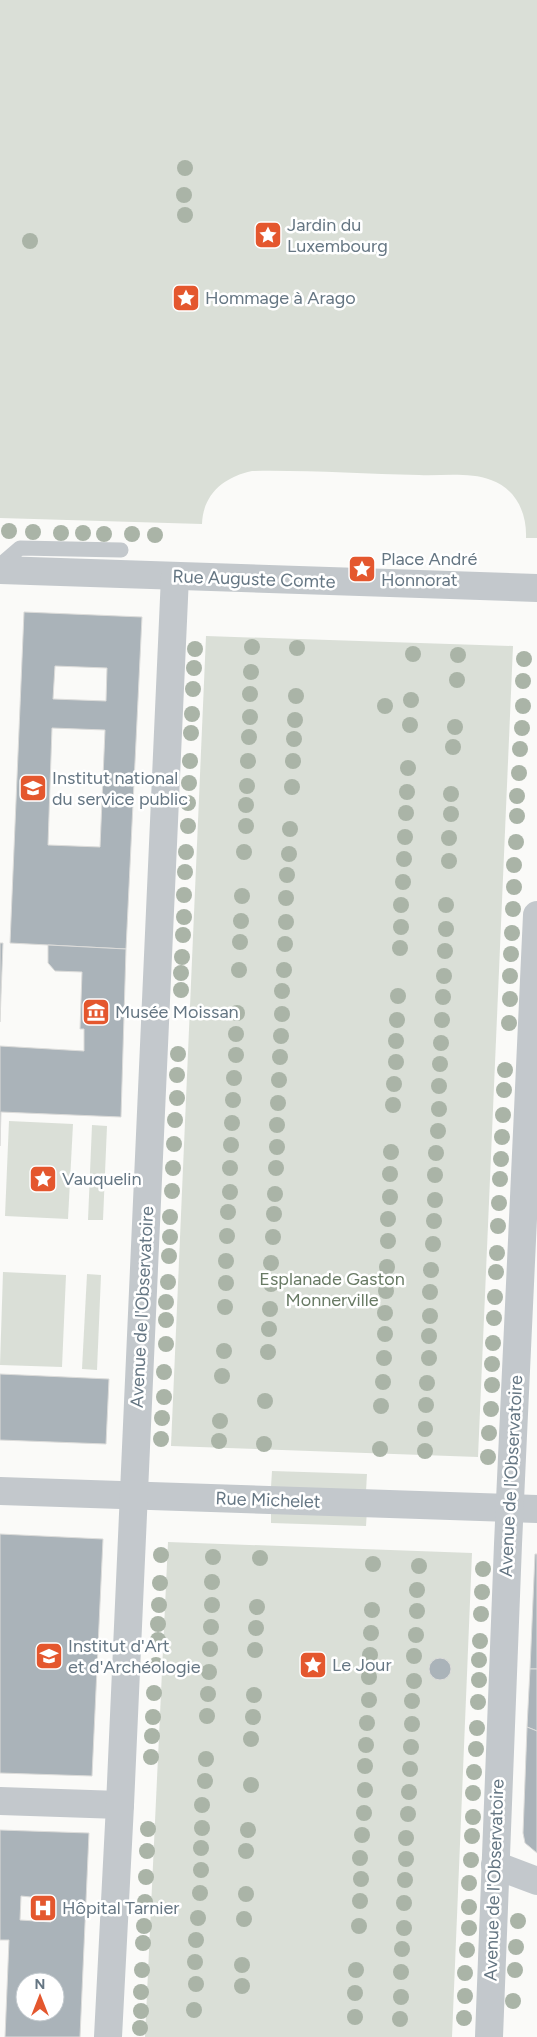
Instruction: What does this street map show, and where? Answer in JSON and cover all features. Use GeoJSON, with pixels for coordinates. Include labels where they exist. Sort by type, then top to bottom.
{"type":"FeatureCollection","features":[{"type":"Feature","properties":{"kind":"street","name":"Rue Auguste Comte"},"geometry":{"type":"LineString","coordinates":[[0,570],[537,588]]}},
{"type":"Feature","properties":{"kind":"street","name":"Avenue de l'Observatoire"},"geometry":{"type":"LineString","coordinates":[[108,2037],[175,576]]}},
{"type":"Feature","properties":{"kind":"street","name":"Avenue de l'Observatoire"},"geometry":{"type":"LineString","coordinates":[[489,2037],[510,1508],[534,1045],[537,915]]}},
{"type":"Feature","properties":{"kind":"street","name":"Rue Michelet"},"geometry":{"type":"LineString","coordinates":[[0,1491],[537,1509]]}},
{"type":"Feature","properties":{"kind":"street"},"geometry":{"type":"LineString","coordinates":[[0,1801],[120,1805]]}},
{"type":"Feature","properties":{"kind":"street"},"geometry":{"type":"LineString","coordinates":[[495,1866],[537,1881]]}},
{"type":"Feature","properties":{"kind":"lane"},"geometry":{"type":"LineString","coordinates":[[0,565],[20,548],[121,550]]}},
{"type":"Feature","properties":{"kind":"green space","name":"Jardin du Luxembourg"},"geometry":{"type":"Polygon","coordinates":[[[0,0],[537,0],[537,538],[526,538],[522,511],[507,489],[491,480],[465,475],[252,471],[224,482],[217,488],[206,504],[202,524],[0,518],[0,0]]]}},
{"type":"Feature","properties":{"kind":"green space","name":"Esplanade Gaston Monnerville"},"geometry":{"type":"Polygon","coordinates":[[[206,636],[513,646],[478,1457],[171,1446],[206,636]]]}},
{"type":"Feature","properties":{"kind":"green space"},"geometry":{"type":"Polygon","coordinates":[[[9,1121],[73,1124],[68,1219],[5,1216],[9,1121]]]}},
{"type":"Feature","properties":{"kind":"green space"},"geometry":{"type":"Polygon","coordinates":[[[92,1125],[107,1126],[103,1220],[88,1220],[92,1125]]]}},
{"type":"Feature","properties":{"kind":"green space"},"geometry":{"type":"Polygon","coordinates":[[[3,1272],[66,1275],[62,1367],[0,1365],[3,1272]]]}},
{"type":"Feature","properties":{"kind":"green space"},"geometry":{"type":"Polygon","coordinates":[[[87,1274],[101,1275],[97,1370],[82,1369],[87,1274]]]}},
{"type":"Feature","properties":{"kind":"green space"},"geometry":{"type":"Polygon","coordinates":[[[272,1471],[367,1474],[366,1491],[271,1487],[272,1471]]]}},
{"type":"Feature","properties":{"kind":"green space"},"geometry":{"type":"Polygon","coordinates":[[[271,1507],[367,1510],[366,1526],[271,1523],[271,1507]]]}},
{"type":"Feature","properties":{"kind":"green space"},"geometry":{"type":"Polygon","coordinates":[[[168,1542],[472,1553],[452,2037],[145,2037],[168,1542]]]}},
{"type":"Feature","properties":{"kind":"building","name":"Institut national du service public"},"geometry":{"type":"Polygon","coordinates":[[[24,612],[142,617],[126,949],[10,943],[24,612]],[[55,666],[53,699],[106,701],[107,668],[55,666]],[[52,728],[48,845],[100,847],[105,730],[52,728]]]}},
{"type":"Feature","properties":{"kind":"building"},"geometry":{"type":"Polygon","coordinates":[[[0,943],[3,943],[0,1022],[0,943]]]}},
{"type":"Feature","properties":{"kind":"building"},"geometry":{"type":"Polygon","coordinates":[[[48,945],[126,949],[121,1117],[1,1112],[0,1146],[0,1046],[84,1051],[84,1029],[80,1029],[82,972],[55,971],[48,963],[48,945]]]}},
{"type":"Feature","properties":{"kind":"building"},"geometry":{"type":"Polygon","coordinates":[[[0,1374],[109,1379],[106,1444],[0,1440],[0,1374]]]}},
{"type":"Feature","properties":{"kind":"building","name":"Institut d'Art et d'Archéologie"},"geometry":{"type":"Polygon","coordinates":[[[0,1534],[103,1539],[92,1776],[0,1773],[0,1534]]]}},
{"type":"Feature","properties":{"kind":"building"},"geometry":{"type":"Polygon","coordinates":[[[535,1554],[537,1554],[537,1669],[530,1669],[535,1554]]]}},
{"type":"Feature","properties":{"kind":"building"},"geometry":{"type":"Polygon","coordinates":[[[440,1658],[450,1665],[451,1669],[444,1679],[440,1680],[430,1673],[429,1669],[436,1659],[440,1658]]]}},
{"type":"Feature","properties":{"kind":"building"},"geometry":{"type":"Polygon","coordinates":[[[530,1669],[537,1669],[537,1731],[527,1727],[530,1669]]]}},
{"type":"Feature","properties":{"kind":"building"},"geometry":{"type":"Polygon","coordinates":[[[527,1727],[537,1731],[537,1853],[525,1843],[523,1833],[527,1727]]]}},
{"type":"Feature","properties":{"kind":"building","name":"Hôpital Tarnier"},"geometry":{"type":"Polygon","coordinates":[[[0,1830],[89,1833],[80,2037],[5,2037],[9,1940],[0,1940],[0,1830]],[[21,1896],[20,1920],[51,1922],[51,1918],[31,1918],[31,1897],[21,1896]]]}},
{"type":"Feature","properties":{"kind":"place","name":"Jardin du Luxembourg"},"geometry":{"type":"Point","coordinates":[268,235]}},
{"type":"Feature","properties":{"kind":"place","name":"Hommage à Arago"},"geometry":{"type":"Point","coordinates":[186,298]}},
{"type":"Feature","properties":{"kind":"place","name":"Place André Honnorat"},"geometry":{"type":"Point","coordinates":[362,569]}},
{"type":"Feature","properties":{"kind":"place","name":"Institut national du service public"},"geometry":{"type":"Point","coordinates":[33,788]}},
{"type":"Feature","properties":{"kind":"place","name":"Musée Moissan"},"geometry":{"type":"Point","coordinates":[96,1012]}},
{"type":"Feature","properties":{"kind":"place","name":"Vauquelin"},"geometry":{"type":"Point","coordinates":[43,1179]}},
{"type":"Feature","properties":{"kind":"place","name":"Institut d'Art et d'Archéologie"},"geometry":{"type":"Point","coordinates":[49,1656]}},
{"type":"Feature","properties":{"kind":"place","name":"Le Jour"},"geometry":{"type":"Point","coordinates":[313,1665]}},
{"type":"Feature","properties":{"kind":"place","name":"Hôpital Tarnier"},"geometry":{"type":"Point","coordinates":[43,1908]}}]}
